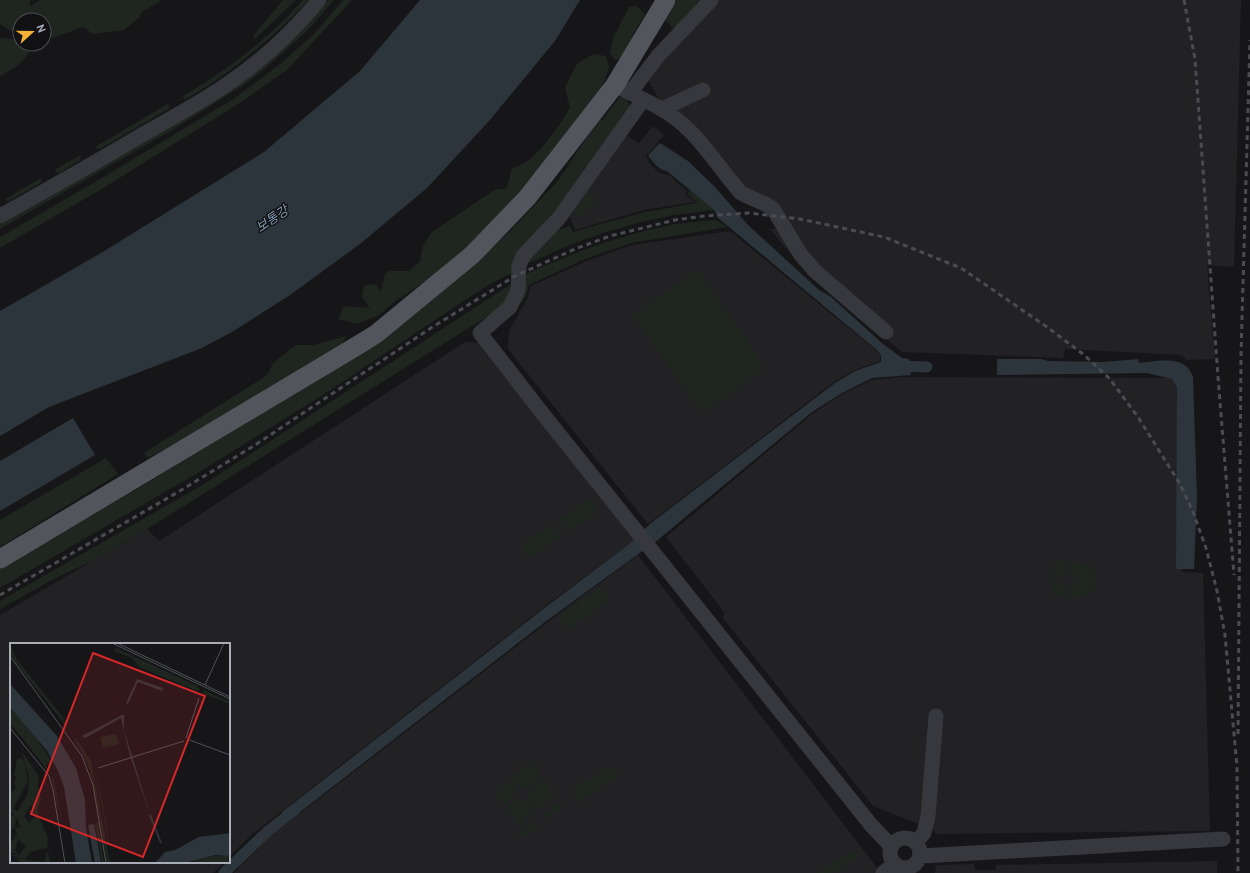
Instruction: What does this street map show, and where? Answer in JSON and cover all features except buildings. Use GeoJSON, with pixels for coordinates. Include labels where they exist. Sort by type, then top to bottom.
{"type":"FeatureCollection","features":[{"type":"Feature","properties":{"kind":"main road"},"geometry":{"type":"LineString","coordinates":[[0,559],[349,352],[376,334],[472,255],[629,93],[666,0]]}},
{"type":"Feature","properties":{"kind":"street"},"geometry":{"type":"LineString","coordinates":[[0,216],[221,89],[256,62],[276,44],[299,23],[319,0]]}},
{"type":"Feature","properties":{"kind":"street"},"geometry":{"type":"LineString","coordinates":[[711,0],[658,56],[629,93],[559,218],[523,256],[519,266],[518,290],[510,307],[480,333],[638,534],[867,820],[891,846]]}},
{"type":"Feature","properties":{"kind":"street"},"geometry":{"type":"LineString","coordinates":[[662,109],[703,90]]}},
{"type":"Feature","properties":{"kind":"street"},"geometry":{"type":"LineString","coordinates":[[629,93],[662,109],[680,122],[704,146],[740,192],[747,197],[767,204],[773,209],[801,255],[815,271],[886,332]]}},
{"type":"Feature","properties":{"kind":"street"},"geometry":{"type":"LineString","coordinates":[[916,859],[928,816],[936,716]]}},
{"type":"Feature","properties":{"kind":"street"},"geometry":{"type":"LineString","coordinates":[[916,859],[912,839],[898,839],[891,846],[888,868],[902,868],[916,859],[1222,838]]}},
{"type":"Feature","properties":{"kind":"shaded area"},"geometry":{"type":"Polygon","coordinates":[[[0,0],[30,0],[30,7],[40,0],[162,0],[142,12],[139,18],[124,30],[93,34],[83,27],[52,38],[52,12],[12,12],[12,32],[0,24],[0,0]]]}},
{"type":"Feature","properties":{"kind":"shaded area"},"geometry":{"type":"Polygon","coordinates":[[[283,0],[296,0],[255,39],[253,36],[283,0]]]}},
{"type":"Feature","properties":{"kind":"shaded area"},"geometry":{"type":"Polygon","coordinates":[[[303,0],[309,0],[281,28],[251,54],[219,78],[185,100],[183,96],[216,76],[262,41],[303,0]]]}},
{"type":"Feature","properties":{"kind":"shaded area"},"geometry":{"type":"Polygon","coordinates":[[[328,0],[334,0],[307,31],[260,73],[244,85],[172,130],[0,229],[0,224],[170,126],[319,11],[328,0]]]}},
{"type":"Feature","properties":{"kind":"shaded area"},"geometry":{"type":"Polygon","coordinates":[[[343,0],[352,0],[288,69],[240,103],[100,190],[0,248],[0,237],[235,98],[279,65],[314,34],[343,0]]]}},
{"type":"Feature","properties":{"kind":"shaded area"},"geometry":{"type":"Polygon","coordinates":[[[677,0],[1241,0],[1234,267],[1207,265],[1215,359],[1186,360],[1182,355],[1065,349],[1063,358],[902,352],[805,271],[770,229],[787,228],[748,194],[661,103],[648,79],[683,38],[664,19],[677,0]]]}},
{"type":"Feature","properties":{"kind":"shaded area"},"geometry":{"type":"Polygon","coordinates":[[[679,0],[703,0],[675,28],[666,21],[679,0]]]}},
{"type":"Feature","properties":{"kind":"shaded area"},"geometry":{"type":"Polygon","coordinates":[[[636,6],[645,14],[633,35],[630,46],[623,58],[615,60],[610,53],[613,38],[629,7],[636,6]]]}},
{"type":"Feature","properties":{"kind":"shaded area"},"geometry":{"type":"Polygon","coordinates":[[[0,38],[12,39],[12,52],[29,52],[20,64],[0,76],[0,38]]]}},
{"type":"Feature","properties":{"kind":"shaded area"},"geometry":{"type":"Polygon","coordinates":[[[593,54],[606,56],[609,68],[594,106],[534,183],[474,241],[427,280],[394,302],[379,315],[358,324],[338,319],[344,306],[370,308],[362,297],[364,285],[376,284],[381,292],[385,274],[390,271],[409,271],[420,261],[423,246],[432,232],[494,190],[507,188],[512,168],[529,160],[545,144],[565,116],[570,108],[565,87],[577,64],[593,54]]]}},
{"type":"Feature","properties":{"kind":"shaded area"},"geometry":{"type":"Polygon","coordinates":[[[621,95],[625,97],[631,107],[567,196],[518,255],[512,273],[465,300],[329,391],[201,471],[0,588],[0,569],[144,485],[340,365],[458,276],[507,234],[556,183],[621,95]]]}},
{"type":"Feature","properties":{"kind":"shaded area"},"geometry":{"type":"Polygon","coordinates":[[[168,104],[170,108],[100,149],[95,147],[168,104]]]}},
{"type":"Feature","properties":{"kind":"shaded area"},"geometry":{"type":"Polygon","coordinates":[[[599,118],[639,143],[653,126],[664,135],[646,156],[650,164],[658,172],[666,175],[668,174],[687,191],[685,194],[695,202],[644,210],[575,230],[556,184],[599,118]]]}},
{"type":"Feature","properties":{"kind":"shaded area"},"geometry":{"type":"Polygon","coordinates":[[[81,155],[80,160],[59,173],[54,170],[81,155]]]}},
{"type":"Feature","properties":{"kind":"shaded area"},"geometry":{"type":"Polygon","coordinates":[[[41,178],[42,182],[9,201],[6,201],[5,199],[41,178]]]}},
{"type":"Feature","properties":{"kind":"shaded area"},"geometry":{"type":"Polygon","coordinates":[[[586,190],[595,198],[596,203],[581,217],[573,212],[586,190]]]}},
{"type":"Feature","properties":{"kind":"shaded area"},"geometry":{"type":"Polygon","coordinates":[[[690,190],[714,210],[674,215],[641,222],[603,233],[567,246],[527,264],[533,250],[549,233],[570,226],[573,232],[645,212],[697,203],[687,193],[690,190]]]}},
{"type":"Feature","properties":{"kind":"shaded area"},"geometry":{"type":"Polygon","coordinates":[[[716,220],[727,227],[631,243],[585,259],[529,285],[522,303],[518,303],[522,276],[559,260],[598,245],[636,233],[676,224],[716,220]]]}},
{"type":"Feature","properties":{"kind":"shaded area"},"geometry":{"type":"Polygon","coordinates":[[[730,231],[878,352],[880,361],[855,370],[834,382],[648,524],[508,349],[509,331],[528,297],[531,286],[584,262],[632,245],[730,231]]]}},
{"type":"Feature","properties":{"kind":"shaded area"},"geometry":{"type":"Polygon","coordinates":[[[698,270],[762,363],[763,367],[761,372],[708,410],[703,411],[699,409],[632,315],[698,270]]]}},
{"type":"Feature","properties":{"kind":"shaded area"},"geometry":{"type":"Polygon","coordinates":[[[511,284],[509,296],[496,311],[152,526],[92,561],[54,579],[0,609],[0,601],[199,487],[511,284]]]}},
{"type":"Feature","properties":{"kind":"shaded area"},"geometry":{"type":"Polygon","coordinates":[[[346,336],[341,347],[160,452],[148,458],[144,453],[266,376],[274,362],[296,345],[314,345],[346,336]]]}},
{"type":"Feature","properties":{"kind":"shaded area"},"geometry":{"type":"Polygon","coordinates":[[[465,342],[478,343],[634,540],[544,607],[251,835],[230,856],[230,643],[10,643],[10,863],[223,863],[213,873],[0,873],[0,615],[147,529],[159,541],[465,342]]]}},
{"type":"Feature","properties":{"kind":"shaded area"},"geometry":{"type":"Polygon","coordinates":[[[901,377],[1178,378],[1182,572],[1203,573],[1210,831],[935,834],[934,830],[873,806],[723,618],[724,612],[666,537],[812,414],[842,394],[872,380],[901,377]]]}},
{"type":"Feature","properties":{"kind":"shaded area"},"geometry":{"type":"Polygon","coordinates":[[[106,458],[118,474],[0,547],[0,520],[106,458]]]}},
{"type":"Feature","properties":{"kind":"shaded area"},"geometry":{"type":"Polygon","coordinates":[[[590,498],[599,511],[568,532],[560,519],[590,498]]]}},
{"type":"Feature","properties":{"kind":"shaded area"},"geometry":{"type":"Polygon","coordinates":[[[552,524],[560,537],[529,558],[520,545],[552,524]]]}},
{"type":"Feature","properties":{"kind":"shaded area"},"geometry":{"type":"Polygon","coordinates":[[[638,555],[881,873],[234,873],[272,835],[553,618],[638,555]]]}},
{"type":"Feature","properties":{"kind":"shaded area"},"geometry":{"type":"Polygon","coordinates":[[[1055,562],[1068,562],[1067,573],[1059,572],[1059,578],[1053,578],[1055,562]]]}},
{"type":"Feature","properties":{"kind":"shaded area"},"geometry":{"type":"Polygon","coordinates":[[[1070,562],[1089,564],[1093,569],[1093,590],[1087,596],[1068,598],[1069,587],[1075,587],[1075,573],[1070,573],[1070,562]]]}},
{"type":"Feature","properties":{"kind":"shaded area"},"geometry":{"type":"Polygon","coordinates":[[[1052,580],[1058,581],[1058,587],[1066,587],[1066,597],[1053,593],[1052,580]]]}},
{"type":"Feature","properties":{"kind":"shaded area"},"geometry":{"type":"Polygon","coordinates":[[[601,587],[610,600],[568,629],[559,616],[601,587]]]}},
{"type":"Feature","properties":{"kind":"shaded area"},"geometry":{"type":"Polygon","coordinates":[[[531,763],[555,794],[536,810],[527,799],[528,792],[541,781],[538,778],[526,788],[519,787],[512,777],[531,763]]]}},
{"type":"Feature","properties":{"kind":"shaded area"},"geometry":{"type":"Polygon","coordinates":[[[607,767],[611,770],[615,769],[619,777],[577,802],[571,790],[607,767]]]}},
{"type":"Feature","properties":{"kind":"shaded area"},"geometry":{"type":"Polygon","coordinates":[[[509,780],[516,789],[514,792],[515,796],[503,805],[494,791],[509,780]]]}},
{"type":"Feature","properties":{"kind":"shaded area"},"geometry":{"type":"Polygon","coordinates":[[[517,800],[524,801],[533,813],[520,823],[517,823],[506,808],[517,800]]]}},
{"type":"Feature","properties":{"kind":"shaded area"},"geometry":{"type":"Polygon","coordinates":[[[560,801],[564,807],[548,819],[544,814],[560,801]]]}},
{"type":"Feature","properties":{"kind":"shaded area"},"geometry":{"type":"Polygon","coordinates":[[[535,820],[539,826],[521,839],[517,834],[535,820]]]}},
{"type":"Feature","properties":{"kind":"shaded area"},"geometry":{"type":"Polygon","coordinates":[[[854,850],[859,857],[833,873],[817,873],[854,850]]]}},
{"type":"Feature","properties":{"kind":"shaded area"},"geometry":{"type":"Polygon","coordinates":[[[1217,861],[1217,873],[935,873],[936,865],[974,864],[975,870],[996,870],[996,865],[1217,861]]]}},
{"type":"Feature","properties":{"kind":"water","name":"보통강"},"geometry":{"type":"Polygon","coordinates":[[[420,0],[580,0],[555,41],[489,121],[427,188],[360,244],[290,295],[232,332],[202,348],[49,407],[0,436],[0,311],[101,253],[264,152],[360,71],[420,0]]]}},
{"type":"Feature","properties":{"kind":"water"},"geometry":{"type":"Polygon","coordinates":[[[660,143],[688,161],[715,187],[748,225],[819,290],[831,297],[883,344],[902,358],[909,359],[911,375],[872,378],[842,393],[812,412],[659,539],[545,622],[286,823],[282,812],[629,544],[651,523],[835,383],[855,371],[881,362],[881,356],[878,351],[718,218],[714,210],[667,171],[656,165],[648,155],[660,143]]]}},
{"type":"Feature","properties":{"kind":"water"},"geometry":{"type":"Polygon","coordinates":[[[997,359],[1041,359],[1048,361],[1104,362],[1138,359],[1139,363],[1164,361],[1177,362],[1188,368],[1193,377],[1197,497],[1194,569],[1176,569],[1177,387],[1172,379],[1147,373],[997,375],[997,359]]]}},
{"type":"Feature","properties":{"kind":"water"},"geometry":{"type":"Polygon","coordinates":[[[73,418],[95,455],[0,511],[0,461],[73,418]]]}},
{"type":"Feature","properties":{"kind":"waterway"},"geometry":{"type":"LineString","coordinates":[[896,366],[927,367]]}},
{"type":"Feature","properties":{"kind":"waterway"},"geometry":{"type":"LineString","coordinates":[[224,873],[268,831],[295,810]]}},
{"type":"Feature","properties":{"kind":"railway"},"geometry":{"type":"LineString","coordinates":[[1184,0],[1195,59],[1234,575]]}},
{"type":"Feature","properties":{"kind":"railway"},"geometry":{"type":"LineString","coordinates":[[1238,734],[1241,354],[1250,40]]}},
{"type":"Feature","properties":{"kind":"railway"},"geometry":{"type":"LineString","coordinates":[[0,595],[178,492],[252,447],[431,328],[515,276],[575,249],[610,236],[675,220],[704,216],[749,213],[800,219],[884,237],[961,268],[1047,327],[1083,354],[1109,378],[1138,417],[1180,484],[1193,512],[1206,548],[1217,591],[1225,635],[1237,767],[1238,873]]}}]}
